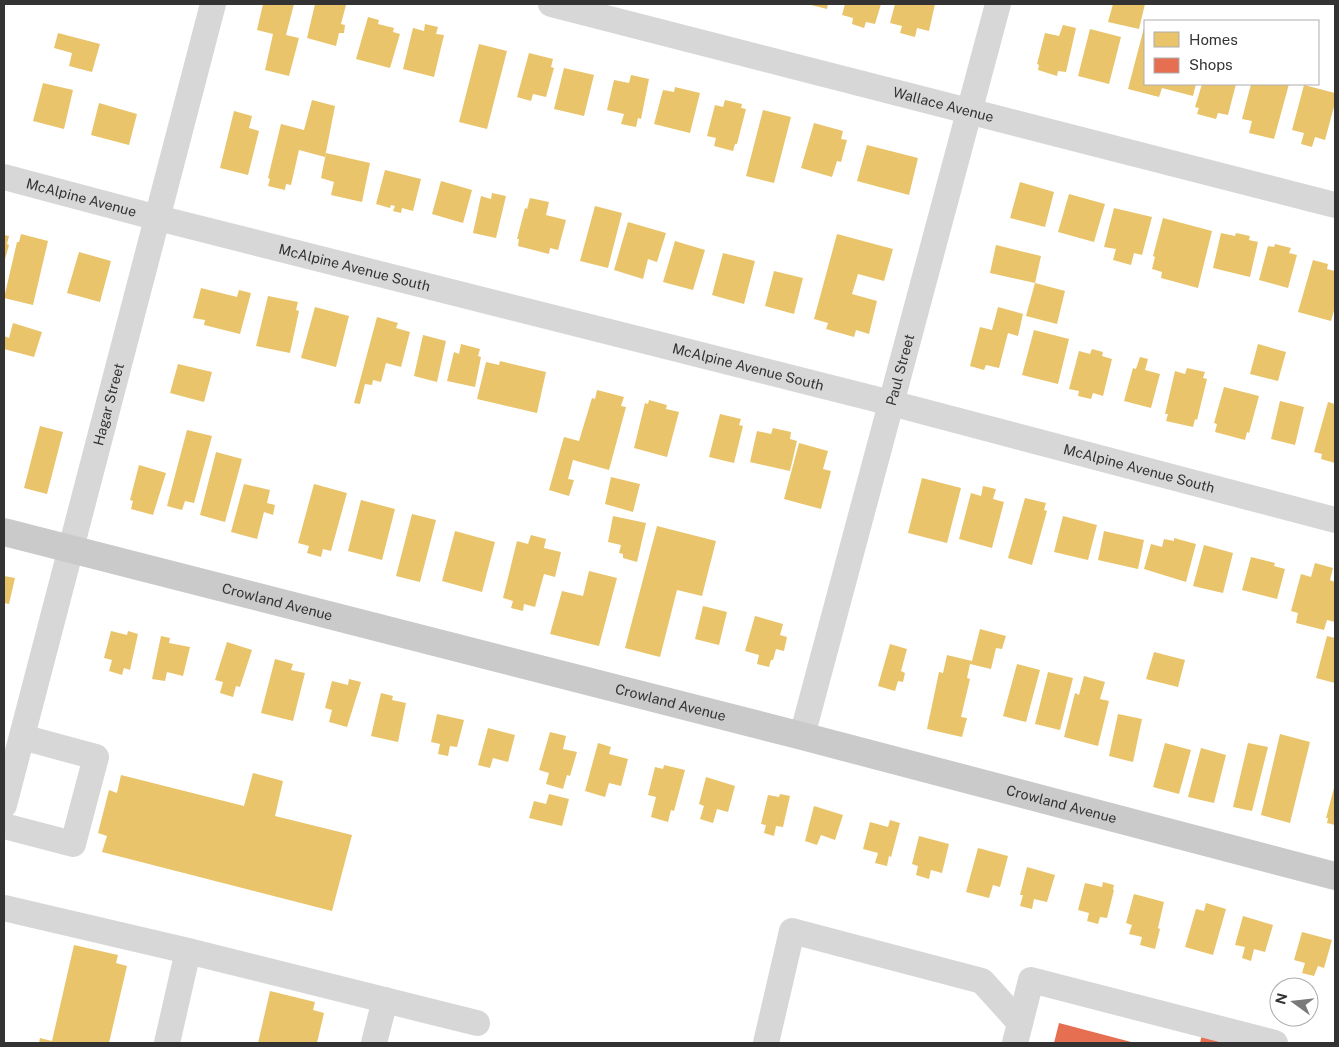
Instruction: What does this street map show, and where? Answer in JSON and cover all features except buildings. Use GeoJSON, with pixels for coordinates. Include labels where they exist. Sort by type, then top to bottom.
{"type":"FeatureCollection","features":[{"type":"Feature","properties":{"kind":"main road","name":"Crowland Avenue"},"geometry":{"type":"LineString","coordinates":[[4,532],[802,736],[1335,876]]}},
{"type":"Feature","properties":{"kind":"street","name":"Hagar Street"},"geometry":{"type":"LineString","coordinates":[[4,805],[213,4]]}},
{"type":"Feature","properties":{"kind":"street","name":"Wallace Avenue"},"geometry":{"type":"LineString","coordinates":[[551,4],[1335,205]]}},
{"type":"Feature","properties":{"kind":"street","name":"Paul Street"},"geometry":{"type":"LineString","coordinates":[[802,736],[998,4]]}},
{"type":"Feature","properties":{"kind":"street","name":"McAlpine Avenue"},"geometry":{"type":"LineString","coordinates":[[4,177],[158,218]]}},
{"type":"Feature","properties":{"kind":"street","name":"McAlpine Avenue South"},"geometry":{"type":"LineString","coordinates":[[158,218],[891,403],[1335,520]]}},
{"type":"Feature","properties":{"kind":"street"},"geometry":{"type":"LineString","coordinates":[[4,826],[73,844],[96,757],[22,737]]}},
{"type":"Feature","properties":{"kind":"street"},"geometry":{"type":"LineString","coordinates":[[4,908],[188,951],[477,1023]]}},
{"type":"Feature","properties":{"kind":"street"},"geometry":{"type":"LineString","coordinates":[[766,1043],[792,931],[982,981],[1018,1033]]}},
{"type":"Feature","properties":{"kind":"street"},"geometry":{"type":"LineString","coordinates":[[167,1043],[188,951]]}},
{"type":"Feature","properties":{"kind":"street"},"geometry":{"type":"LineString","coordinates":[[1018,1033],[1031,980],[1275,1043]]}},
{"type":"Feature","properties":{"kind":"street"},"geometry":{"type":"LineString","coordinates":[[374,1043],[385,1000]]}}]}
